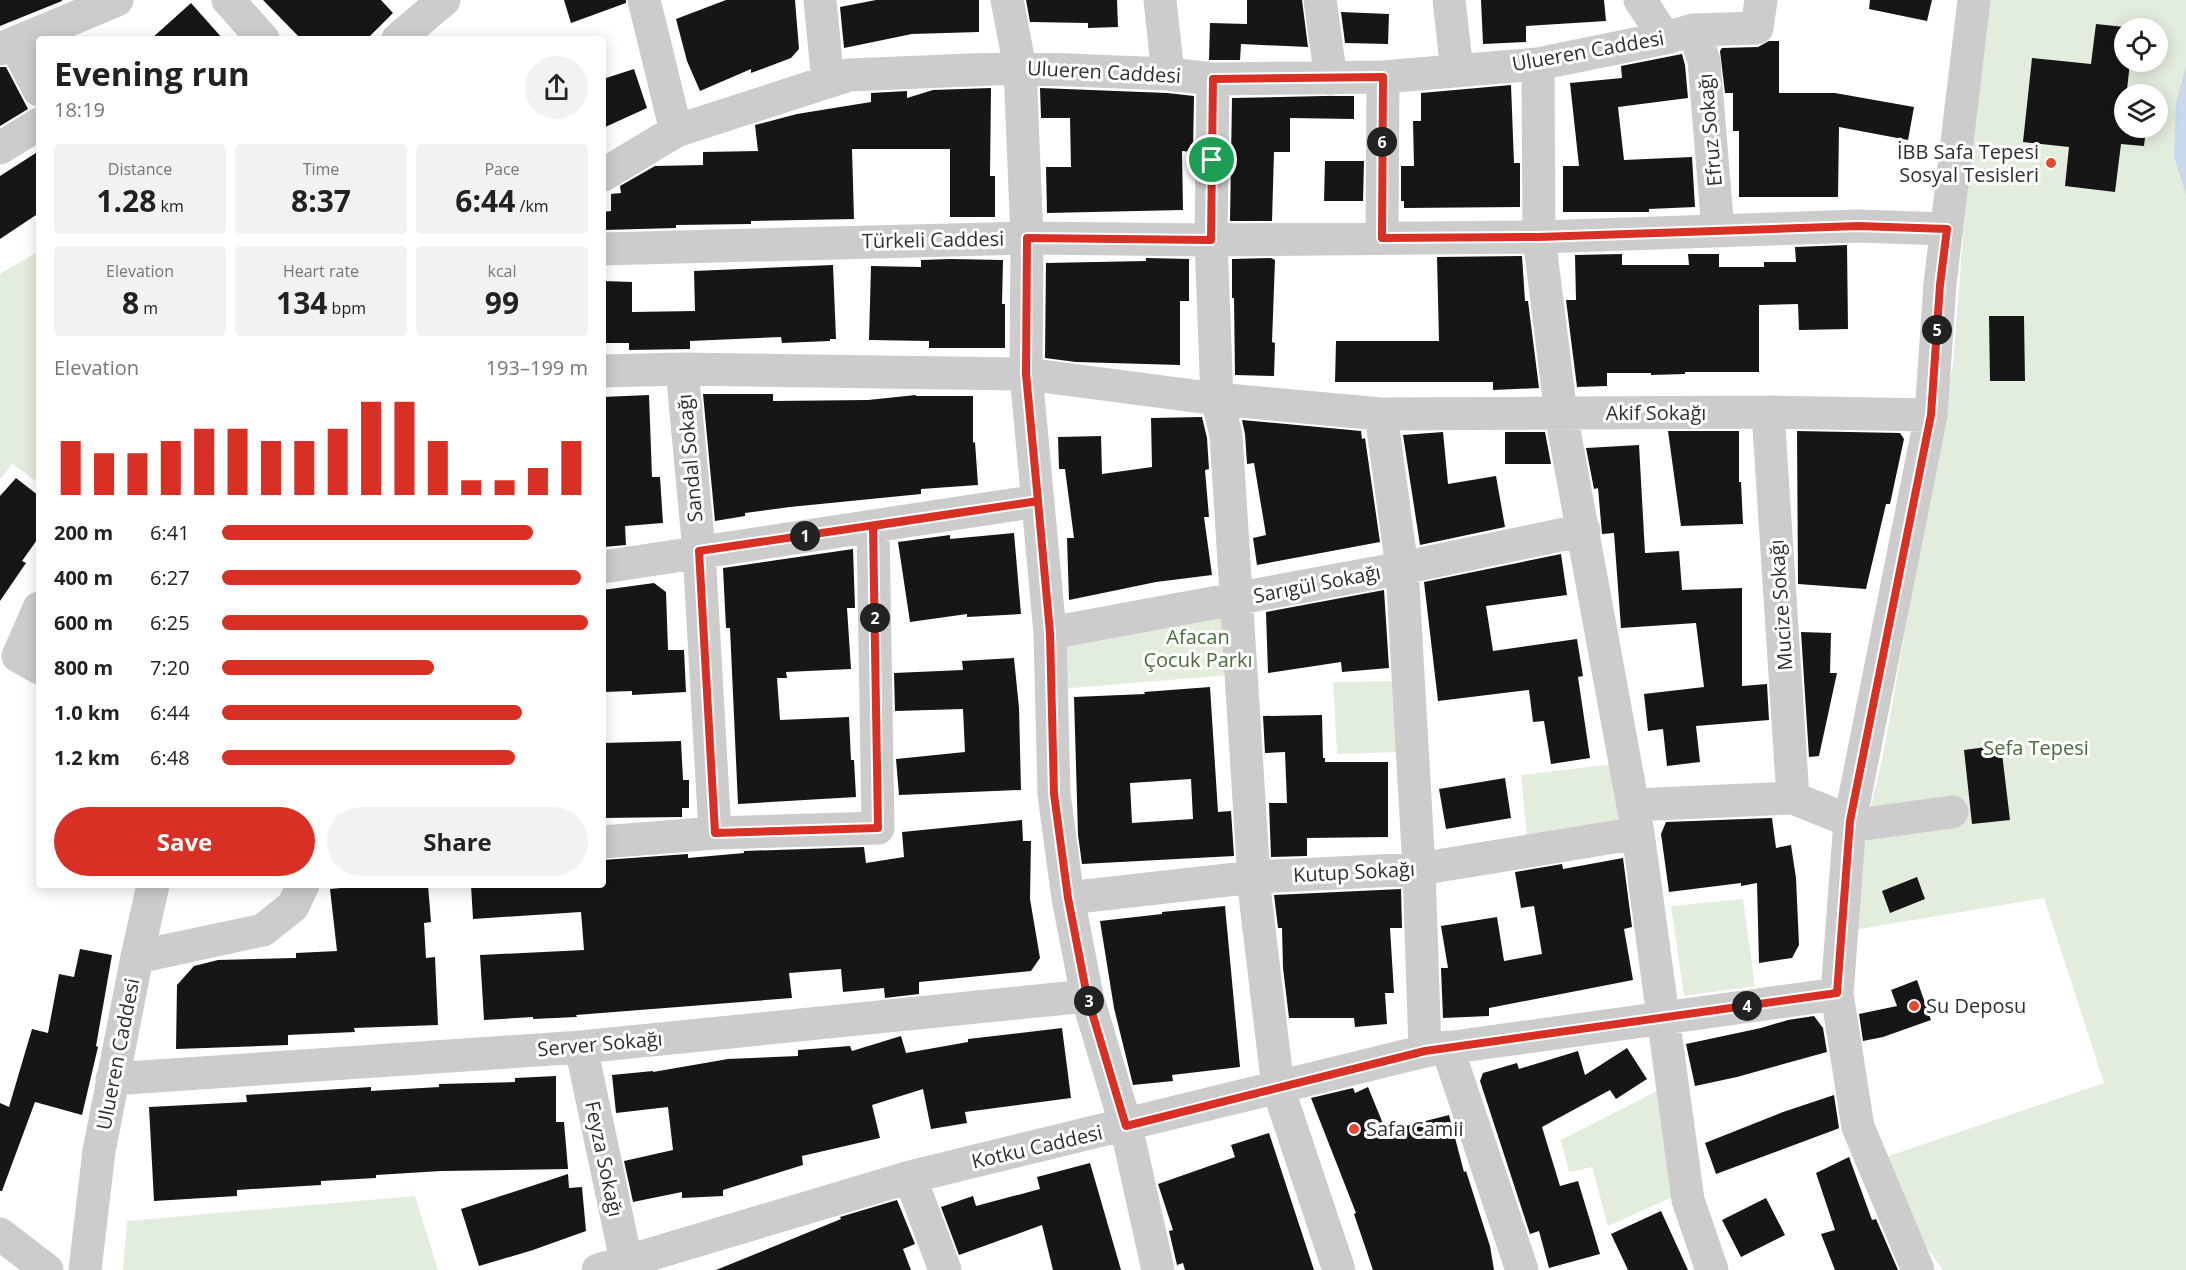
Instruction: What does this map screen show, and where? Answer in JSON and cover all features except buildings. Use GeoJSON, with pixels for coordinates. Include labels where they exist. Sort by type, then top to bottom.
{"type":"FeatureCollection","features":[{"type":"Feature","properties":{"kind":"street"},"geometry":{"type":"LineString","coordinates":[[36,86],[8,46],[117,0]]}},
{"type":"Feature","properties":{"kind":"street"},"geometry":{"type":"LineString","coordinates":[[228,0],[260,36]]}},
{"type":"Feature","properties":{"kind":"street"},"geometry":{"type":"LineString","coordinates":[[402,36],[444,0]]}},
{"type":"Feature","properties":{"kind":"street"},"geometry":{"type":"LineString","coordinates":[[644,0],[676,131]]}},
{"type":"Feature","properties":{"kind":"street"},"geometry":{"type":"LineString","coordinates":[[820,0],[828,82]]}},
{"type":"Feature","properties":{"kind":"street"},"geometry":{"type":"LineString","coordinates":[[1007,0],[1020,68],[1027,238],[1026,374],[1050,633],[1054,794],[1068,898],[1087,996],[1126,1126],[1158,1270]]}},
{"type":"Feature","properties":{"kind":"street"},"geometry":{"type":"LineString","coordinates":[[1160,0],[1168,74]]}},
{"type":"Feature","properties":{"kind":"street"},"geometry":{"type":"LineString","coordinates":[[1320,0],[1331,79]]}},
{"type":"Feature","properties":{"kind":"street"},"geometry":{"type":"LineString","coordinates":[[1449,0],[1456,71]]}},
{"type":"Feature","properties":{"kind":"street","name":"Efruz Sokağı"},"geometry":{"type":"LineString","coordinates":[[1640,0],[1680,34],[1704,61],[1718,231]]}},
{"type":"Feature","properties":{"kind":"street","name":"Ulueren Caddesi"},"geometry":{"type":"LineString","coordinates":[[606,173],[676,131],[849,75],[1020,68],[1168,74],[1213,79],[1331,79],[1456,71],[1538,64],[1680,34],[1757,28],[1761,0]]}},
{"type":"Feature","properties":{"kind":"street"},"geometry":{"type":"LineString","coordinates":[[1918,1270],[1858,1127],[1837,993],[1850,823],[1931,415],[1940,285],[1974,0]]}},
{"type":"Feature","properties":{"kind":"street"},"geometry":{"type":"LineString","coordinates":[[1538,64],[1539,237],[1562,414],[1636,819],[1688,1200],[1712,1270]]}},
{"type":"Feature","properties":{"kind":"street"},"geometry":{"type":"LineString","coordinates":[[1382,238],[1383,77]]}},
{"type":"Feature","properties":{"kind":"street"},"geometry":{"type":"LineString","coordinates":[[1213,79],[1211,240],[1217,399],[1226,435],[1254,878],[1278,1088],[1339,1270]]}},
{"type":"Feature","properties":{"kind":"street"},"geometry":{"type":"LineString","coordinates":[[0,148],[36,126]]}},
{"type":"Feature","properties":{"kind":"street","name":"Türkeli Caddesi"},"geometry":{"type":"LineString","coordinates":[[606,249],[1027,238],[1211,240],[1539,237],[1858,226],[1947,229]]}},
{"type":"Feature","properties":{"kind":"street","name":"Akif Sokağı"},"geometry":{"type":"LineString","coordinates":[[606,371],[682,369],[1026,374],[1217,399],[1382,414],[1768,412],[1931,415]]}},
{"type":"Feature","properties":{"kind":"street","name":"Sandal Sokağı"},"geometry":{"type":"LineString","coordinates":[[682,369],[699,551],[715,833]]}},
{"type":"Feature","properties":{"kind":"street","name":"Mucize Sokağı"},"geometry":{"type":"LineString","coordinates":[[1768,412],[1793,798]]}},
{"type":"Feature","properties":{"kind":"street"},"geometry":{"type":"LineString","coordinates":[[1382,414],[1402,568],[1419,869],[1436,1049],[1522,1270]]}},
{"type":"Feature","properties":{"kind":"street"},"geometry":{"type":"LineString","coordinates":[[606,566],[1038,501]]}},
{"type":"Feature","properties":{"kind":"street"},"geometry":{"type":"LineString","coordinates":[[606,842],[715,833],[878,828],[873,526]]}},
{"type":"Feature","properties":{"kind":"street","name":"Sarıgül Sokağı"},"geometry":{"type":"LineString","coordinates":[[1050,633],[1237,600],[1584,530]]}},
{"type":"Feature","properties":{"kind":"street"},"geometry":{"type":"LineString","coordinates":[[36,615],[18,656],[36,666]]}},
{"type":"Feature","properties":{"kind":"street","name":"Kutup Sokağı"},"geometry":{"type":"LineString","coordinates":[[1068,898],[1254,878],[1419,869],[1636,819],[1793,798],[1850,823]]}},
{"type":"Feature","properties":{"kind":"street"},"geometry":{"type":"LineString","coordinates":[[1850,823],[1952,812]]}},
{"type":"Feature","properties":{"kind":"street"},"geometry":{"type":"LineString","coordinates":[[137,957],[152,888]]}},
{"type":"Feature","properties":{"kind":"street","name":"Ulueren Caddesi"},"geometry":{"type":"LineString","coordinates":[[85,1270],[99,1152],[137,957],[263,930],[293,906],[302,888]]}},
{"type":"Feature","properties":{"kind":"street","name":"Kotku Caddesi"},"geometry":{"type":"LineString","coordinates":[[617,1267],[910,1177],[1436,1049],[1837,993]]}},
{"type":"Feature","properties":{"kind":"street","name":"Server Sokağı"},"geometry":{"type":"LineString","coordinates":[[112,1079],[581,1047],[1087,996]]}},
{"type":"Feature","properties":{"kind":"street","name":"Feyza Sokağı"},"geometry":{"type":"LineString","coordinates":[[581,1047],[617,1267]]}},
{"type":"Feature","properties":{"kind":"street"},"geometry":{"type":"LineString","coordinates":[[910,1177],[945,1270]]}},
{"type":"Feature","properties":{"kind":"street"},"geometry":{"type":"LineString","coordinates":[[0,1234],[47,1270]]}},
{"type":"Feature","properties":{"kind":"green space","name":"Sefa Tepesi"},"geometry":{"type":"Polygon","coordinates":[[[1984,0],[2186,0],[2186,1270],[1943,1270],[1916,1233],[1877,1160],[2104,1083],[2044,898],[1848,931],[1860,852],[1883,755],[1953,364],[1976,72],[1984,0]]]}},
{"type":"Feature","properties":{"kind":"green space"},"geometry":{"type":"Polygon","coordinates":[[[36,253],[36,481],[12,464],[0,479],[0,274],[36,253]]]}},
{"type":"Feature","properties":{"kind":"green space","name":"Afacan Çocuk Parkı"},"geometry":{"type":"Polygon","coordinates":[[[1227,614],[1229,675],[1060,689],[1060,641],[1227,614]]]}},
{"type":"Feature","properties":{"kind":"green space"},"geometry":{"type":"Polygon","coordinates":[[[1397,681],[1403,752],[1337,754],[1333,682],[1397,681]]]}},
{"type":"Feature","properties":{"kind":"green space"},"geometry":{"type":"Polygon","coordinates":[[[1613,764],[1622,824],[1527,837],[1521,775],[1613,764]]]}},
{"type":"Feature","properties":{"kind":"green space"},"geometry":{"type":"Polygon","coordinates":[[[1743,899],[1755,986],[1684,996],[1671,906],[1743,899]]]}},
{"type":"Feature","properties":{"kind":"green space"},"geometry":{"type":"Polygon","coordinates":[[[1657,1091],[1672,1197],[1608,1226],[1592,1167],[1569,1172],[1561,1140],[1657,1091]]]}},
{"type":"Feature","properties":{"kind":"green space"},"geometry":{"type":"Polygon","coordinates":[[[415,1196],[438,1270],[123,1270],[127,1221],[415,1196]]]}},
{"type":"Feature","properties":{"kind":"water"},"geometry":{"type":"Polygon","coordinates":[[[2186,66],[2186,194],[2174,157],[2176,103],[2186,66]]]}},
{"type":"Feature","properties":{"kind":"place","name":"İBB Safa Tepesi Sosyal Tesisleri"},"geometry":{"type":"Point","coordinates":[2051,163]}},
{"type":"Feature","properties":{"kind":"place","name":"Su Deposu"},"geometry":{"type":"Point","coordinates":[1914,1006]}},
{"type":"Feature","properties":{"kind":"place","name":"Safa Camii"},"geometry":{"type":"Point","coordinates":[1354,1129]}},
{"type":"Feature","properties":{"kind":"route"},"geometry":{"type":"LineString","coordinates":[[1212,160],[1211,240],[1027,238],[1026,374],[1038,501],[699,551],[715,833],[878,828],[873,526],[1038,501],[1050,633],[1054,794],[1068,898],[1087,996],[1126,1126],[1425,1051],[1837,993],[1850,821],[1931,415],[1940,285],[1947,229],[1858,226],[1539,237],[1382,238],[1383,77],[1213,79],[1212,160]]}}]}
